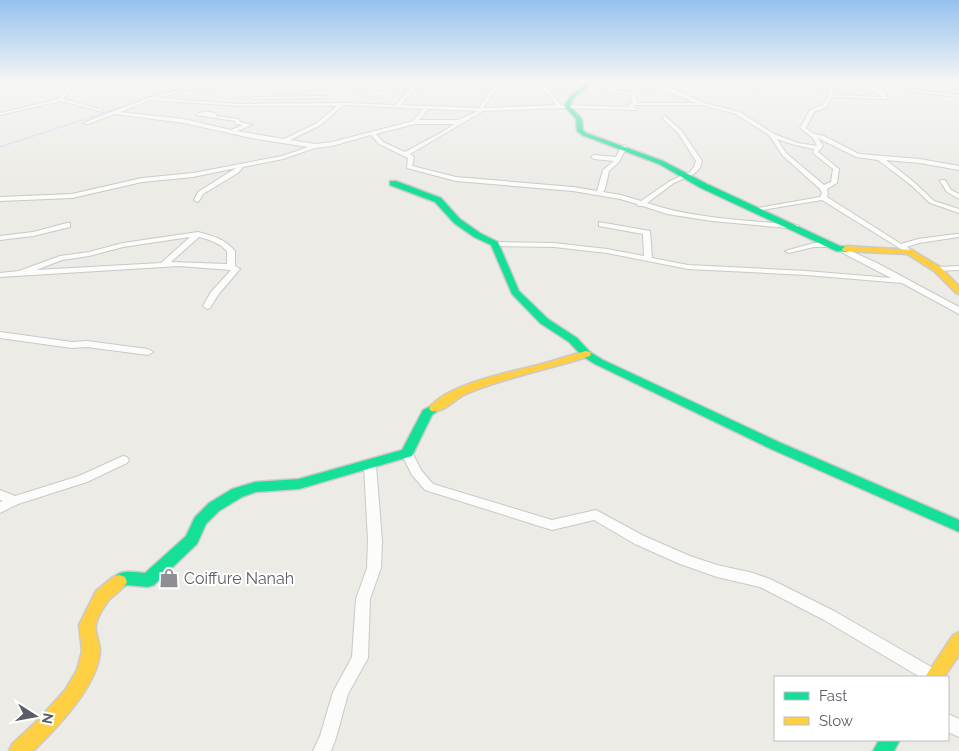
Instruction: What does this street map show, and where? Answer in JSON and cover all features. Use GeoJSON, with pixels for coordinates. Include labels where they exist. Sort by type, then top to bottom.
{"type":"FeatureCollection","features":[{"type":"Feature","properties":{"kind":"street"},"geometry":{"type":"LineString","coordinates":[[86,123],[103,116]]}},
{"type":"Feature","properties":{"kind":"street"},"geometry":{"type":"LineString","coordinates":[[142,116],[314,146]]}},
{"type":"Feature","properties":{"kind":"street"},"geometry":{"type":"LineString","coordinates":[[284,141],[320,124],[329,116]]}},
{"type":"Feature","properties":{"kind":"street"},"geometry":{"type":"LineString","coordinates":[[415,122],[420,116]]}},
{"type":"Feature","properties":{"kind":"street"},"geometry":{"type":"LineString","coordinates":[[406,154],[472,116]]}},
{"type":"Feature","properties":{"kind":"street"},"geometry":{"type":"LineString","coordinates":[[576,116],[579,119],[580,130],[584,134],[624,147],[688,175],[704,186],[796,227],[959,311]]}},
{"type":"Feature","properties":{"kind":"street"},"geometry":{"type":"LineString","coordinates":[[743,116],[772,135],[797,144],[817,148]]}},
{"type":"Feature","properties":{"kind":"street"},"geometry":{"type":"LineString","coordinates":[[809,116],[803,128],[812,135],[820,146],[815,152],[836,168],[834,183],[823,188]]}},
{"type":"Feature","properties":{"kind":"street"},"geometry":{"type":"LineString","coordinates":[[211,117],[236,120],[238,123],[250,125],[233,131]]}},
{"type":"Feature","properties":{"kind":"street"},"geometry":{"type":"LineString","coordinates":[[640,205],[672,182],[688,175],[697,168],[699,160],[680,132],[665,118]]}},
{"type":"Feature","properties":{"kind":"street"},"geometry":{"type":"LineString","coordinates":[[0,199],[72,196],[142,180],[193,175],[283,156],[314,146],[332,144],[415,122],[459,122]]}},
{"type":"Feature","properties":{"kind":"street"},"geometry":{"type":"LineString","coordinates":[[373,134],[381,143],[411,157],[409,167],[456,178],[542,185],[621,197],[640,205],[712,220],[796,227]]}},
{"type":"Feature","properties":{"kind":"street"},"geometry":{"type":"LineString","coordinates":[[772,135],[784,154],[823,188],[825,193],[823,198]]}},
{"type":"Feature","properties":{"kind":"street"},"geometry":{"type":"LineString","coordinates":[[812,135],[822,137],[858,156],[920,161],[959,168]]}},
{"type":"Feature","properties":{"kind":"street"},"geometry":{"type":"LineString","coordinates":[[600,194],[606,170],[616,161],[624,147]]}},
{"type":"Feature","properties":{"kind":"street"},"geometry":{"type":"LineString","coordinates":[[594,157],[616,159]]}},
{"type":"Feature","properties":{"kind":"street"},"geometry":{"type":"LineString","coordinates":[[880,158],[932,202],[959,211]]}},
{"type":"Feature","properties":{"kind":"street"},"geometry":{"type":"LineString","coordinates":[[197,200],[200,193],[236,172],[242,164]]}},
{"type":"Feature","properties":{"kind":"street"},"geometry":{"type":"LineString","coordinates":[[943,181],[949,191],[959,196]]}},
{"type":"Feature","properties":{"kind":"street"},"geometry":{"type":"LineString","coordinates":[[392,182],[438,200],[450,210],[457,221],[476,235],[494,244],[607,251],[688,267],[806,273],[903,281]]}},
{"type":"Feature","properties":{"kind":"street"},"geometry":{"type":"LineString","coordinates":[[758,210],[823,198],[921,258],[937,269],[959,291]]}},
{"type":"Feature","properties":{"kind":"street"},"geometry":{"type":"LineString","coordinates":[[602,224],[647,233],[648,260]]}},
{"type":"Feature","properties":{"kind":"street"},"geometry":{"type":"LineString","coordinates":[[0,238],[33,234],[68,226]]}},
{"type":"Feature","properties":{"kind":"street"},"geometry":{"type":"LineString","coordinates":[[163,265],[198,234]]}},
{"type":"Feature","properties":{"kind":"street"},"geometry":{"type":"LineString","coordinates":[[20,274],[60,258],[90,254],[123,245],[198,234],[220,241],[228,247],[231,251],[231,267]]}},
{"type":"Feature","properties":{"kind":"street"},"geometry":{"type":"LineString","coordinates":[[789,250],[814,245],[906,249],[918,241],[956,236]]}},
{"type":"Feature","properties":{"kind":"street"},"geometry":{"type":"LineString","coordinates":[[494,244],[515,292],[544,321],[573,340],[586,354],[599,362],[776,446],[959,526]]}},
{"type":"Feature","properties":{"kind":"street"},"geometry":{"type":"LineString","coordinates":[[0,275],[163,265],[231,267],[236,269],[214,294],[207,306]]}},
{"type":"Feature","properties":{"kind":"street"},"geometry":{"type":"LineString","coordinates":[[937,269],[959,268]]}},
{"type":"Feature","properties":{"kind":"street"},"geometry":{"type":"LineString","coordinates":[[0,335],[72,345],[87,344],[148,352]]}},
{"type":"Feature","properties":{"kind":"street"},"geometry":{"type":"LineString","coordinates":[[19,751],[46,726],[71,696],[85,673],[91,651],[86,625],[102,596],[124,578],[148,580],[192,540],[200,521],[214,507],[237,493],[255,487],[299,484],[407,453],[427,413],[461,391],[510,374],[540,368],[586,354]]}},
{"type":"Feature","properties":{"kind":"street"},"geometry":{"type":"LineString","coordinates":[[407,453],[416,472],[429,487],[552,525],[596,515],[625,534],[669,552],[717,571],[762,582],[854,630],[932,676]]}},
{"type":"Feature","properties":{"kind":"street"},"geometry":{"type":"LineString","coordinates":[[0,508],[14,501],[83,479],[124,460]]}},
{"type":"Feature","properties":{"kind":"street"},"geometry":{"type":"LineString","coordinates":[[322,751],[328,738],[341,692],[360,658],[363,599],[374,568],[375,540],[371,504],[370,464]]}},
{"type":"Feature","properties":{"kind":"street"},"geometry":{"type":"LineString","coordinates":[[0,495],[14,501]]}},
{"type":"Feature","properties":{"kind":"street"},"geometry":{"type":"LineString","coordinates":[[935,676],[959,640]]}},
{"type":"Feature","properties":{"kind":"waterway"},"geometry":{"type":"LineString","coordinates":[[0,147],[94,116]]}},
{"type":"Feature","properties":{"kind":"traffic: fast"},"geometry":{"type":"LineString","coordinates":[[576,116],[579,119],[580,131],[584,134],[661,162],[704,186],[839,249],[846,249]]}},
{"type":"Feature","properties":{"kind":"traffic: fast"},"geometry":{"type":"LineString","coordinates":[[393,183],[438,200],[457,221],[477,235],[495,244],[515,292],[544,321],[573,340],[586,354],[599,362],[776,446],[959,526]]}},
{"type":"Feature","properties":{"kind":"traffic: fast"},"geometry":{"type":"LineString","coordinates":[[119,582],[124,578],[148,580],[192,540],[200,521],[214,507],[237,493],[255,487],[299,484],[407,453],[427,413],[435,408]]}},
{"type":"Feature","properties":{"kind":"traffic: fast"},"geometry":{"type":"LineString","coordinates":[[883,751],[889,741]]}},
{"type":"Feature","properties":{"kind":"traffic: slow"},"geometry":{"type":"LineString","coordinates":[[846,249],[909,252],[937,269],[959,291]]}},
{"type":"Feature","properties":{"kind":"traffic: slow"},"geometry":{"type":"LineString","coordinates":[[435,408],[461,391],[510,374],[540,368],[586,354]]}},
{"type":"Feature","properties":{"kind":"traffic: slow"},"geometry":{"type":"LineString","coordinates":[[19,751],[46,726],[71,696],[85,673],[91,651],[87,625],[102,596],[119,582]]}},
{"type":"Feature","properties":{"kind":"traffic: slow"},"geometry":{"type":"LineString","coordinates":[[935,676],[959,640]]}},
{"type":"Feature","properties":{"kind":"place","name":"Coiffure Nanah"},"geometry":{"type":"Point","coordinates":[169,578]}}]}
